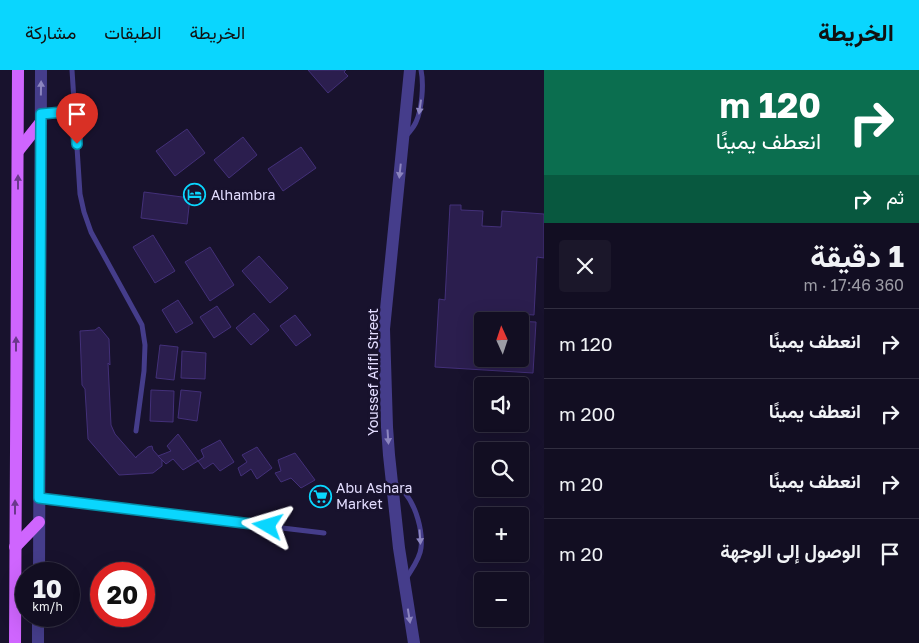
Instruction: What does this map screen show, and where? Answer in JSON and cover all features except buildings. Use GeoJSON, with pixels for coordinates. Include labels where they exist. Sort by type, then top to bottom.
{"type":"FeatureCollection","features":[{"type":"Feature","properties":{"kind":"main road"},"geometry":{"type":"LineString","coordinates":[[15,643],[18,70]]}},
{"type":"Feature","properties":{"kind":"main road"},"geometry":{"type":"LineString","coordinates":[[18,151],[41,118]]}},
{"type":"Feature","properties":{"kind":"main road"},"geometry":{"type":"LineString","coordinates":[[15,546],[39,522]]}},
{"type":"Feature","properties":{"kind":"street"},"geometry":{"type":"LineString","coordinates":[[39,562],[41,70]]}},
{"type":"Feature","properties":{"kind":"street","name":"Youssef Afifi Street"},"geometry":{"type":"LineString","coordinates":[[410,70],[384,329],[387,428],[399,548],[414,643]]}},
{"type":"Feature","properties":{"kind":"street"},"geometry":{"type":"LineString","coordinates":[[38,627],[38,643]]}},
{"type":"Feature","properties":{"kind":"lane"},"geometry":{"type":"LineString","coordinates":[[72,70],[80,194],[84,212],[91,232],[142,325],[145,346],[144,371],[136,431]]}},
{"type":"Feature","properties":{"kind":"lane"},"geometry":{"type":"LineString","coordinates":[[404,139],[415,124],[419,114],[422,85],[421,70]]}},
{"type":"Feature","properties":{"kind":"lane"},"geometry":{"type":"LineString","coordinates":[[41,118],[75,111]]}},
{"type":"Feature","properties":{"kind":"lane"},"geometry":{"type":"LineString","coordinates":[[392,480],[406,494],[416,512],[420,532],[421,549],[404,583]]}},
{"type":"Feature","properties":{"kind":"lane"},"geometry":{"type":"LineString","coordinates":[[39,498],[324,533]]}},
{"type":"Feature","properties":{"kind":"place","name":"Alhambra"},"geometry":{"type":"Point","coordinates":[195,195]}},
{"type":"Feature","properties":{"kind":"place","name":"Abu Ashara Market"},"geometry":{"type":"Point","coordinates":[320,496]}},
{"type":"Feature","properties":{"kind":"route"},"geometry":{"type":"LineString","coordinates":[[77,144],[75,111],[41,114],[39,498],[268,526]]}}]}
